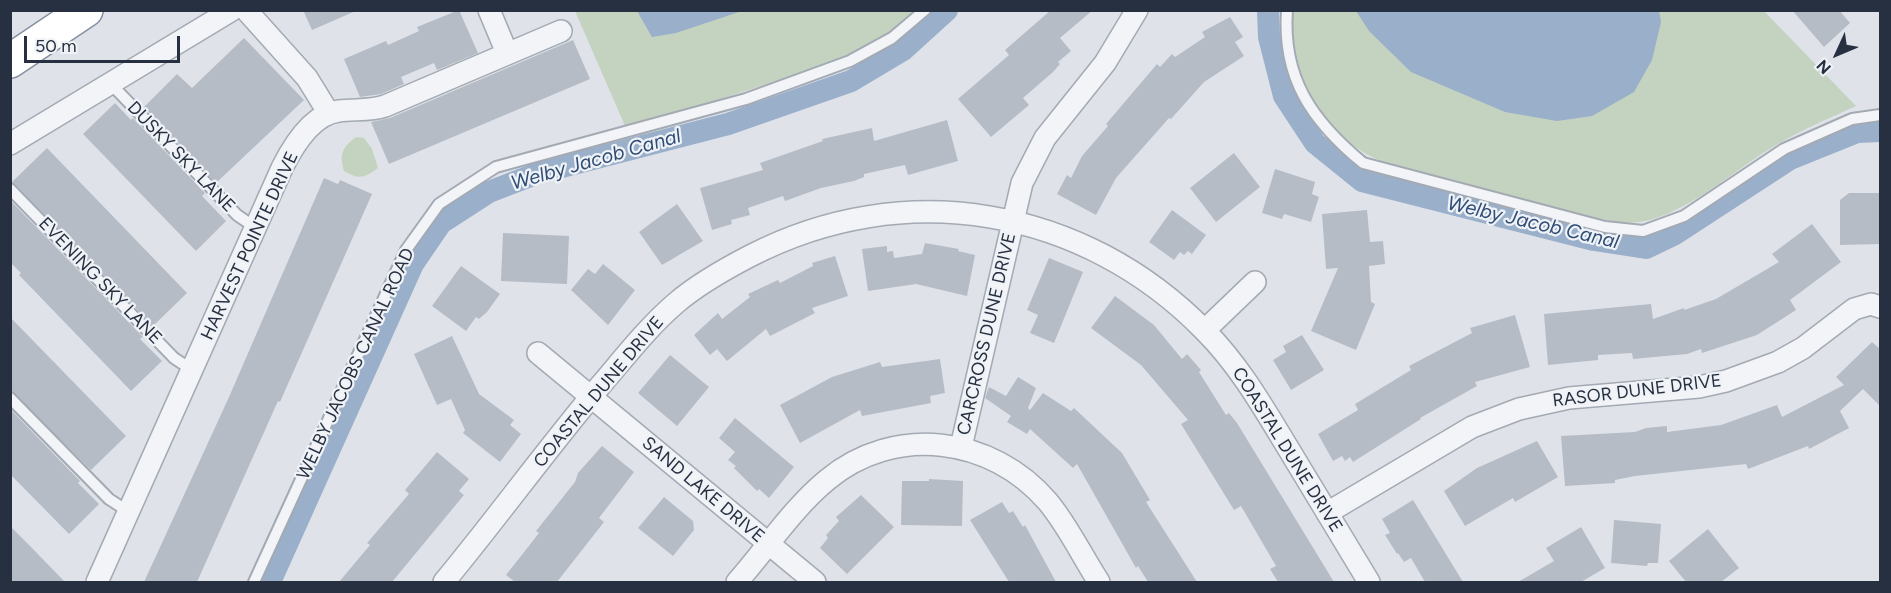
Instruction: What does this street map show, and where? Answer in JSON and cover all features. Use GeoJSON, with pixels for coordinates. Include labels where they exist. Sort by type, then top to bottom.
{"type":"FeatureCollection","features":[{"type":"Feature","properties":{"kind":"highway"},"geometry":{"type":"LineString","coordinates":[[10,61],[86,10]]}},
{"type":"Feature","properties":{"kind":"street"},"geometry":{"type":"LineString","coordinates":[[10,144],[232,10]]}},
{"type":"Feature","properties":{"kind":"street"},"geometry":{"type":"LineString","coordinates":[[246,10],[307,78],[328,112],[378,109],[561,31]]}},
{"type":"Feature","properties":{"kind":"street"},"geometry":{"type":"LineString","coordinates":[[489,10],[507,53]]}},
{"type":"Feature","properties":{"kind":"street","name":"CARCROSS DUNE DRIVE"},"geometry":{"type":"LineString","coordinates":[[962,447],[1022,183],[1036,151],[1105,63],[1137,10]]}},
{"type":"Feature","properties":{"kind":"street","name":"HARVEST POINTE DRIVE"},"geometry":{"type":"LineString","coordinates":[[97,582],[288,157],[309,129],[328,112]]}},
{"type":"Feature","properties":{"kind":"street","name":"COASTAL DUNE DRIVE"},"geometry":{"type":"LineString","coordinates":[[444,582],[591,397],[636,343],[676,302],[722,271],[770,246],[818,227],[869,216],[909,211],[966,213],[1012,220],[1060,236],[1123,266],[1170,299],[1205,330],[1255,393],[1369,582]]}},
{"type":"Feature","properties":{"kind":"street"},"geometry":{"type":"LineString","coordinates":[[1205,330],[1255,282]]}},
{"type":"Feature","properties":{"kind":"street","name":"RASOR DUNE DRIVE"},"geometry":{"type":"LineString","coordinates":[[1327,513],[1472,427],[1495,417],[1569,398],[1698,387],[1726,381],[1779,362],[1803,348],[1854,309],[1870,304],[1881,307]]}},
{"type":"Feature","properties":{"kind":"street","name":"SAND LAKE DRIVE"},"geometry":{"type":"LineString","coordinates":[[538,353],[815,582]]}},
{"type":"Feature","properties":{"kind":"street"},"geometry":{"type":"LineString","coordinates":[[737,582],[816,489],[840,470],[883,451],[928,443],[962,447],[999,463],[1033,487],[1060,518],[1099,582]]}},
{"type":"Feature","properties":{"kind":"lane","name":"WELBY JACOBS CANAL ROAD"},"geometry":{"type":"LineString","coordinates":[[254,582],[406,250],[439,204],[496,167],[747,99],[850,61],[892,38],[925,10]]}},
{"type":"Feature","properties":{"kind":"lane"},"geometry":{"type":"LineString","coordinates":[[1287,10],[1285,40],[1300,91],[1332,137],[1363,163],[1605,227],[1643,231],[1684,216],[1784,149],[1852,119],[1881,115]]}},
{"type":"Feature","properties":{"kind":"lane","name":"DUSKY SKY LANE"},"geometry":{"type":"LineString","coordinates":[[110,83],[237,215],[256,228]]}},
{"type":"Feature","properties":{"kind":"lane","name":"EVENING SKY LANE"},"geometry":{"type":"LineString","coordinates":[[10,189],[174,358],[192,370]]}},
{"type":"Feature","properties":{"kind":"lane"},"geometry":{"type":"LineString","coordinates":[[10,398],[109,500],[129,512]]}},
{"type":"Feature","properties":{"kind":"green space"},"geometry":{"type":"Polygon","coordinates":[[[575,11],[920,11],[892,32],[839,61],[705,104],[625,126],[575,11]]]}},
{"type":"Feature","properties":{"kind":"green space"},"geometry":{"type":"Polygon","coordinates":[[[1293,11],[1764,11],[1856,106],[1787,139],[1701,196],[1668,214],[1650,220],[1622,223],[1597,219],[1398,167],[1361,151],[1336,130],[1324,116],[1305,83],[1295,48],[1293,11]]]}},
{"type":"Feature","properties":{"kind":"green space"},"geometry":{"type":"Polygon","coordinates":[[[356,137],[364,138],[372,149],[378,168],[361,177],[344,171],[342,160],[345,148],[356,137]]]}},
{"type":"Feature","properties":{"kind":"water"},"geometry":{"type":"Polygon","coordinates":[[[1659,10],[1661,22],[1652,60],[1634,92],[1592,116],[1557,121],[1505,112],[1411,72],[1369,31],[1356,11],[1659,10]]]}},
{"type":"Feature","properties":{"kind":"water"},"geometry":{"type":"Polygon","coordinates":[[[637,11],[742,11],[676,33],[652,37],[637,11]]]}},
{"type":"Feature","properties":{"kind":"building"},"geometry":{"type":"Polygon","coordinates":[[[303,10],[358,10],[312,30],[303,10]]]}},
{"type":"Feature","properties":{"kind":"building"},"geometry":{"type":"Polygon","coordinates":[[[459,10],[478,53],[437,70],[434,63],[401,77],[404,84],[381,94],[360,97],[344,59],[386,41],[388,45],[419,31],[417,27],[459,10]]]}},
{"type":"Feature","properties":{"kind":"building"},"geometry":{"type":"Polygon","coordinates":[[[1051,10],[1093,10],[1060,38],[1071,51],[1058,62],[1060,64],[1053,72],[1023,98],[1029,105],[991,137],[958,99],[1009,55],[1005,50],[1051,10]]]}},
{"type":"Feature","properties":{"kind":"building"},"geometry":{"type":"Polygon","coordinates":[[[1792,10],[1839,10],[1850,23],[1824,47],[1792,10]]]}},
{"type":"Feature","properties":{"kind":"building"},"geometry":{"type":"Polygon","coordinates":[[[1230,17],[1243,37],[1235,42],[1244,56],[1204,82],[1171,119],[1169,118],[1116,178],[1096,215],[1057,194],[1067,175],[1071,178],[1082,156],[1108,126],[1106,124],[1157,64],[1160,67],[1172,54],[1175,57],[1205,37],[1202,32],[1230,17]]]}},
{"type":"Feature","properties":{"kind":"building"},"geometry":{"type":"Polygon","coordinates":[[[244,38],[304,100],[216,183],[144,107],[177,74],[192,88],[244,38]]]}},
{"type":"Feature","properties":{"kind":"building"},"geometry":{"type":"Polygon","coordinates":[[[573,40],[590,79],[389,164],[371,122],[390,118],[573,40]]]}},
{"type":"Feature","properties":{"kind":"building"},"geometry":{"type":"Polygon","coordinates":[[[115,103],[131,120],[133,118],[205,193],[202,196],[226,221],[196,251],[83,134],[115,103]]]}},
{"type":"Feature","properties":{"kind":"building"},"geometry":{"type":"Polygon","coordinates":[[[947,120],[958,161],[908,175],[905,165],[864,174],[864,177],[854,181],[821,188],[785,201],[783,196],[748,208],[750,215],[731,220],[732,224],[712,230],[700,188],[763,170],[760,163],[823,141],[822,139],[872,128],[874,141],[947,120]]]}},
{"type":"Feature","properties":{"kind":"building"},"geometry":{"type":"Polygon","coordinates":[[[47,148],[187,293],[153,326],[12,182],[47,148]]]}},
{"type":"Feature","properties":{"kind":"building"},"geometry":{"type":"Polygon","coordinates":[[[1234,153],[1260,187],[1216,222],[1190,188],[1234,153]]]}},
{"type":"Feature","properties":{"kind":"building"},"geometry":{"type":"Polygon","coordinates":[[[1275,169],[1315,182],[1312,194],[1319,197],[1311,222],[1284,214],[1282,219],[1262,213],[1275,169]]]}},
{"type":"Feature","properties":{"kind":"building"},"geometry":{"type":"Polygon","coordinates":[[[324,178],[338,184],[340,180],[372,194],[280,402],[278,401],[197,582],[144,582],[229,397],[324,178]]]}},
{"type":"Feature","properties":{"kind":"building"},"geometry":{"type":"Polygon","coordinates":[[[1849,193],[1881,193],[1881,244],[1840,245],[1840,200],[1849,193]]]}},
{"type":"Feature","properties":{"kind":"building"},"geometry":{"type":"Polygon","coordinates":[[[10,200],[143,337],[140,339],[162,361],[131,391],[19,275],[21,273],[10,262],[10,200]]]}},
{"type":"Feature","properties":{"kind":"building"},"geometry":{"type":"Polygon","coordinates":[[[677,204],[703,241],[662,265],[639,232],[677,204]]]}},
{"type":"Feature","properties":{"kind":"building"},"geometry":{"type":"Polygon","coordinates":[[[1172,210],[1206,235],[1192,254],[1188,251],[1184,255],[1180,252],[1174,260],[1149,242],[1172,210]]]}},
{"type":"Feature","properties":{"kind":"building"},"geometry":{"type":"Polygon","coordinates":[[[1367,210],[1370,242],[1383,241],[1385,264],[1369,266],[1371,302],[1375,304],[1356,350],[1311,331],[1338,268],[1326,269],[1322,214],[1367,210]]]}},
{"type":"Feature","properties":{"kind":"building"},"geometry":{"type":"Polygon","coordinates":[[[1812,224],[1841,262],[1790,300],[1796,310],[1757,335],[1702,353],[1701,349],[1687,354],[1633,359],[1632,353],[1598,355],[1598,360],[1548,365],[1544,314],[1651,304],[1653,319],[1684,308],[1684,310],[1716,299],[1779,262],[1772,254],[1812,224]]]}},
{"type":"Feature","properties":{"kind":"building"},"geometry":{"type":"Polygon","coordinates":[[[503,233],[569,236],[567,284],[501,281],[503,233]]]}},
{"type":"Feature","properties":{"kind":"building"},"geometry":{"type":"Polygon","coordinates":[[[925,243],[959,249],[958,251],[975,255],[967,296],[916,284],[868,291],[862,249],[887,246],[887,252],[893,251],[894,258],[922,254],[925,243]]]}},
{"type":"Feature","properties":{"kind":"building"},"geometry":{"type":"Polygon","coordinates":[[[835,256],[848,296],[812,308],[815,313],[770,336],[766,329],[727,361],[717,349],[710,355],[694,335],[718,313],[722,319],[750,297],[748,294],[778,280],[780,283],[813,266],[812,263],[835,256]]]}},
{"type":"Feature","properties":{"kind":"building"},"geometry":{"type":"Polygon","coordinates":[[[1049,258],[1083,272],[1054,343],[1030,333],[1038,315],[1027,310],[1049,258]]]}},
{"type":"Feature","properties":{"kind":"building"},"geometry":{"type":"Polygon","coordinates":[[[603,264],[635,290],[608,325],[571,290],[588,269],[595,274],[603,264]]]}},
{"type":"Feature","properties":{"kind":"building"},"geometry":{"type":"Polygon","coordinates":[[[461,266],[500,294],[487,312],[479,319],[476,317],[466,331],[432,306],[461,266]]]}},
{"type":"Feature","properties":{"kind":"building"},"geometry":{"type":"Polygon","coordinates":[[[1115,296],[1154,325],[1182,359],[1187,354],[1201,370],[1199,372],[1226,415],[1229,413],[1237,423],[1334,582],[1278,582],[1270,569],[1276,566],[1241,506],[1234,510],[1181,424],[1188,420],[1141,365],[1091,328],[1115,296]]]}},
{"type":"Feature","properties":{"kind":"building"},"geometry":{"type":"Polygon","coordinates":[[[1515,315],[1530,367],[1475,382],[1477,386],[1420,418],[1353,462],[1350,457],[1345,461],[1342,456],[1333,461],[1318,434],[1358,410],[1355,404],[1411,370],[1409,366],[1472,333],[1470,328],[1515,315]]]}},
{"type":"Feature","properties":{"kind":"building"},"geometry":{"type":"Polygon","coordinates":[[[10,317],[126,436],[91,470],[10,391],[10,317]]]}},
{"type":"Feature","properties":{"kind":"building"},"geometry":{"type":"Polygon","coordinates":[[[1302,335],[1324,370],[1291,390],[1273,360],[1286,352],[1283,346],[1302,335]]]}},
{"type":"Feature","properties":{"kind":"building"},"geometry":{"type":"Polygon","coordinates":[[[452,336],[479,394],[514,420],[510,425],[521,434],[500,462],[463,433],[465,430],[451,399],[437,405],[414,354],[452,336]]]}},
{"type":"Feature","properties":{"kind":"building"},"geometry":{"type":"Polygon","coordinates":[[[1872,342],[1881,350],[1881,407],[1863,389],[1840,411],[1849,428],[1809,449],[1808,446],[1748,469],[1746,464],[1635,476],[1615,480],[1615,483],[1565,486],[1561,436],[1635,432],[1646,428],[1667,426],[1667,432],[1721,425],[1777,405],[1782,417],[1844,385],[1836,377],[1872,342]]]}},
{"type":"Feature","properties":{"kind":"building"},"geometry":{"type":"Polygon","coordinates":[[[670,355],[709,387],[677,426],[638,393],[670,355]]]}},
{"type":"Feature","properties":{"kind":"building"},"geometry":{"type":"Polygon","coordinates":[[[940,359],[945,393],[930,396],[931,403],[862,416],[860,410],[800,443],[780,405],[832,377],[880,362],[882,367],[940,359]]]}},
{"type":"Feature","properties":{"kind":"building"},"geometry":{"type":"Polygon","coordinates":[[[1018,377],[1036,388],[1028,408],[1030,410],[1043,393],[1071,411],[1074,408],[1122,453],[1150,500],[1146,502],[1197,582],[1148,582],[1138,566],[1136,568],[1077,464],[1073,468],[1030,429],[1027,434],[1007,422],[1011,416],[985,398],[989,387],[1006,396],[1018,377]]]}},
{"type":"Feature","properties":{"kind":"building"},"geometry":{"type":"Polygon","coordinates":[[[10,409],[80,481],[78,483],[99,504],[69,534],[10,474],[10,409]]]}},
{"type":"Feature","properties":{"kind":"building"},"geometry":{"type":"Polygon","coordinates":[[[735,418],[794,467],[769,498],[759,489],[757,491],[728,460],[735,452],[719,438],[735,418]]]}},
{"type":"Feature","properties":{"kind":"building"},"geometry":{"type":"Polygon","coordinates":[[[1537,441],[1558,477],[1515,502],[1513,498],[1465,526],[1444,491],[1477,468],[1537,441]]]}},
{"type":"Feature","properties":{"kind":"building"},"geometry":{"type":"Polygon","coordinates":[[[602,446],[634,472],[599,518],[604,522],[557,582],[515,582],[506,575],[539,533],[536,531],[575,482],[578,473],[602,446]]]}},
{"type":"Feature","properties":{"kind":"building"},"geometry":{"type":"Polygon","coordinates":[[[437,452],[469,479],[459,491],[464,495],[392,582],[339,582],[370,545],[367,543],[409,494],[405,490],[437,452]]]}},
{"type":"Feature","properties":{"kind":"building"},"geometry":{"type":"Polygon","coordinates":[[[929,479],[963,481],[962,526],[901,525],[902,481],[929,481],[929,479]]]}},
{"type":"Feature","properties":{"kind":"building"},"geometry":{"type":"Polygon","coordinates":[[[861,495],[894,527],[847,574],[820,548],[828,538],[826,535],[839,521],[836,517],[861,495]]]}},
{"type":"Feature","properties":{"kind":"building"},"geometry":{"type":"Polygon","coordinates":[[[664,497],[693,521],[694,530],[673,556],[638,528],[664,497]]]}},
{"type":"Feature","properties":{"kind":"building"},"geometry":{"type":"Polygon","coordinates":[[[1413,500],[1463,582],[1425,582],[1411,558],[1404,562],[1385,535],[1390,533],[1382,519],[1413,500]]]}},
{"type":"Feature","properties":{"kind":"building"},"geometry":{"type":"Polygon","coordinates":[[[1002,502],[1009,513],[1013,511],[1023,527],[1025,525],[1056,582],[1009,582],[970,520],[1002,502]]]}},
{"type":"Feature","properties":{"kind":"building"},"geometry":{"type":"Polygon","coordinates":[[[1614,520],[1661,524],[1658,563],[1648,563],[1647,566],[1611,563],[1614,520]]]}},
{"type":"Feature","properties":{"kind":"building"},"geometry":{"type":"Polygon","coordinates":[[[10,526],[31,547],[65,582],[10,582],[10,526]]]}},
{"type":"Feature","properties":{"kind":"building"},"geometry":{"type":"Polygon","coordinates":[[[1581,527],[1605,568],[1581,582],[1518,582],[1554,561],[1546,548],[1581,527]]]}},
{"type":"Feature","properties":{"kind":"building"},"geometry":{"type":"Polygon","coordinates":[[[1708,529],[1739,568],[1721,582],[1686,582],[1669,561],[1708,529]]]}},
{"type":"Feature","properties":{"kind":"waterway","name":"Welby Jacob Canal"},"geometry":{"type":"LineString","coordinates":[[270,582],[413,264],[441,223],[489,192],[538,173],[728,124],[851,81],[903,50],[947,10]]}},
{"type":"Feature","properties":{"kind":"waterway","name":"Welby Jacob Canal"},"geometry":{"type":"LineString","coordinates":[[1268,10],[1269,37],[1284,96],[1315,143],[1362,181],[1594,240],[1646,248],[1675,234],[1790,159],[1857,132],[1880,131]]}}]}
